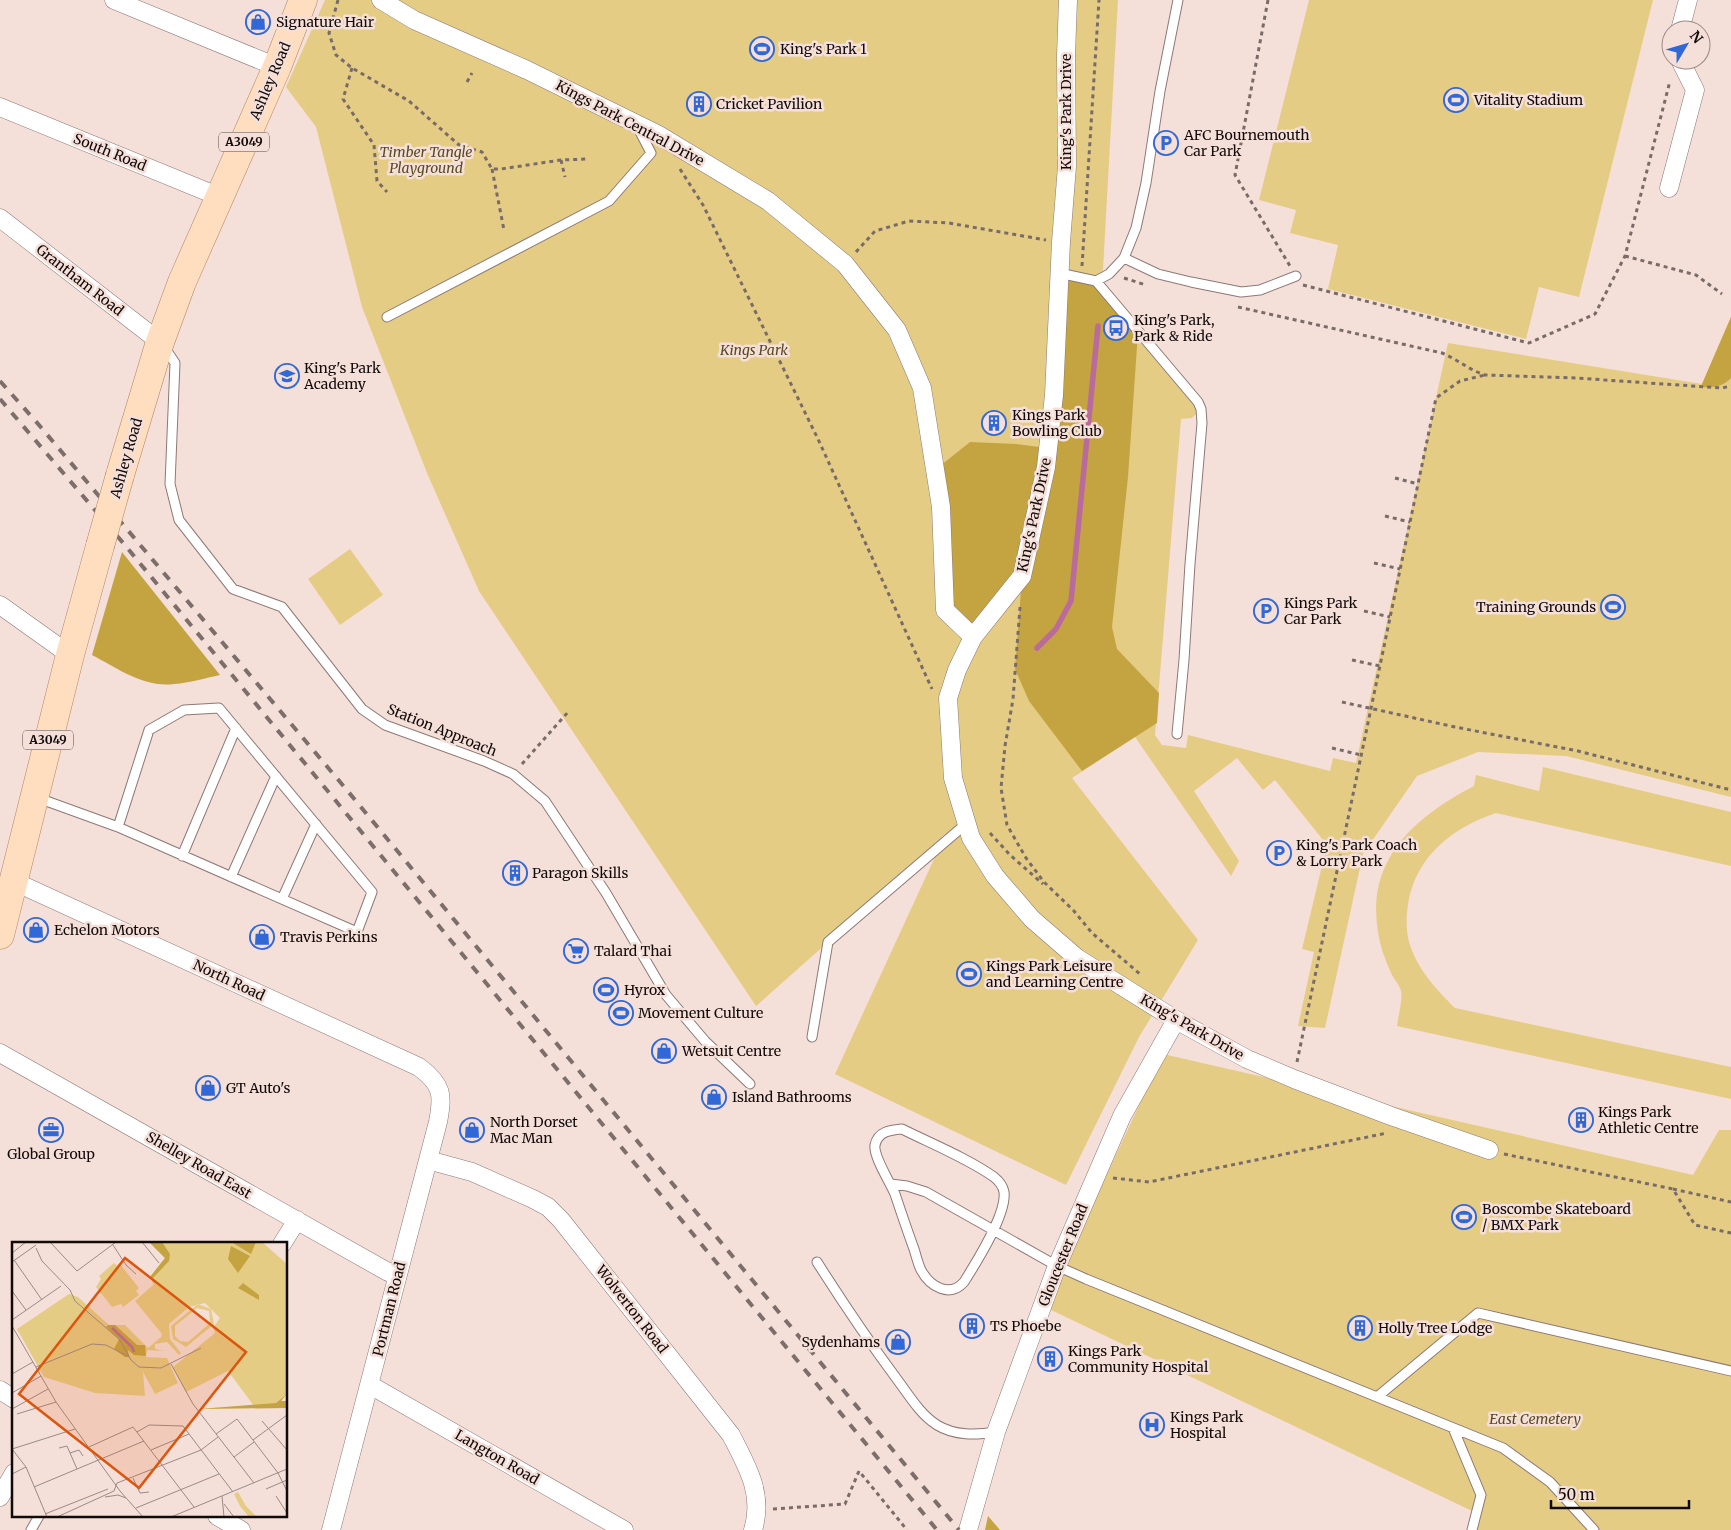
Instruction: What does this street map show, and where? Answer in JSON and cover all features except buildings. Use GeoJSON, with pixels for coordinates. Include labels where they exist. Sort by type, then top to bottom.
{"type":"FeatureCollection","features":[{"type":"Feature","properties":{"kind":"main road","name":"Ashley Road"},"geometry":{"type":"LineString","coordinates":[[0,934],[70,655],[120,475],[160,342],[182,282],[277,67],[303,0]]}},
{"type":"Feature","properties":{"kind":"street"},"geometry":{"type":"LineString","coordinates":[[114,0],[277,67]]}},
{"type":"Feature","properties":{"kind":"street","name":"Kings Park Central Drive"},"geometry":{"type":"LineString","coordinates":[[381,0],[414,20],[527,70],[657,134],[768,201],[845,264],[896,330],[922,388],[941,507],[945,610],[973,637]]}},
{"type":"Feature","properties":{"kind":"street","name":"King's Park Drive"},"geometry":{"type":"LineString","coordinates":[[1068,0],[1066,56],[1067,166],[1061,242],[1054,395],[1046,467],[1022,576],[973,637],[957,670],[948,698],[953,778],[971,838],[995,876],[1032,919],[1077,958],[1176,1020],[1247,1059],[1294,1079],[1489,1150]]}},
{"type":"Feature","properties":{"kind":"street"},"geometry":{"type":"LineString","coordinates":[[1683,20],[1688,0]]}},
{"type":"Feature","properties":{"kind":"street"},"geometry":{"type":"LineString","coordinates":[[1669,188],[1695,90],[1685,70]]}},
{"type":"Feature","properties":{"kind":"street","name":"South Road"},"geometry":{"type":"LineString","coordinates":[[0,107],[220,196]]}},
{"type":"Feature","properties":{"kind":"street","name":"Grantham Road"},"geometry":{"type":"LineString","coordinates":[[0,218],[160,342]]}},
{"type":"Feature","properties":{"kind":"street"},"geometry":{"type":"LineString","coordinates":[[0,605],[70,655]]}},
{"type":"Feature","properties":{"kind":"street","name":"North Road"},"geometry":{"type":"LineString","coordinates":[[13,881],[419,1067],[430,1076],[438,1088]]}},
{"type":"Feature","properties":{"kind":"street","name":"Gloucester Road"},"geometry":{"type":"LineString","coordinates":[[970,1522],[996,1432],[1057,1266],[1122,1116],[1176,1020]]}},
{"type":"Feature","properties":{"kind":"street","name":"Shelley Road East"},"geometry":{"type":"LineString","coordinates":[[0,1053],[388,1272],[398,1274]]}},
{"type":"Feature","properties":{"kind":"street","name":"Portman Road"},"geometry":{"type":"LineString","coordinates":[[331,1530],[428,1160],[442,1102],[438,1088]]}},
{"type":"Feature","properties":{"kind":"street","name":"Wolverton Road"},"geometry":{"type":"LineString","coordinates":[[428,1160],[472,1172],[533,1199],[548,1207],[561,1220],[731,1435],[747,1465],[756,1494],[753,1530]]}},
{"type":"Feature","properties":{"kind":"street"},"geometry":{"type":"LineString","coordinates":[[283,1242],[297,1220]]}},
{"type":"Feature","properties":{"kind":"street","name":"Langton Road"},"geometry":{"type":"LineString","coordinates":[[370,1385],[624,1530]]}},
{"type":"Feature","properties":{"kind":"street"},"geometry":{"type":"LineString","coordinates":[[0,1390],[12,1398]]}},
{"type":"Feature","properties":{"kind":"street"},"geometry":{"type":"LineString","coordinates":[[0,1497],[12,1476]]}},
{"type":"Feature","properties":{"kind":"street"},"geometry":{"type":"LineString","coordinates":[[220,1518],[241,1530]]}},
{"type":"Feature","properties":{"kind":"lane"},"geometry":{"type":"LineString","coordinates":[[1096,281],[1109,274],[1124,258],[1136,228],[1178,0]]}},
{"type":"Feature","properties":{"kind":"lane"},"geometry":{"type":"LineString","coordinates":[[387,317],[609,201],[651,153],[636,124]]}},
{"type":"Feature","properties":{"kind":"lane"},"geometry":{"type":"LineString","coordinates":[[1124,258],[1158,274],[1241,292],[1260,290],[1296,276]]}},
{"type":"Feature","properties":{"kind":"lane"},"geometry":{"type":"LineString","coordinates":[[1060,273],[1096,281],[1198,402],[1201,409],[1202,423],[1177,734]]}},
{"type":"Feature","properties":{"kind":"lane","name":"Station Approach"},"geometry":{"type":"LineString","coordinates":[[160,342],[175,363],[170,484],[179,520],[233,589],[282,607],[362,708],[385,725],[484,761],[513,774],[545,801],[606,893],[666,995],[705,1040],[750,1084]]}},
{"type":"Feature","properties":{"kind":"lane"},"geometry":{"type":"LineString","coordinates":[[34,796],[118,827],[357,932],[372,892],[219,708],[184,710],[149,730],[118,827]]}},
{"type":"Feature","properties":{"kind":"lane"},"geometry":{"type":"LineString","coordinates":[[182,856],[236,728]]}},
{"type":"Feature","properties":{"kind":"lane"},"geometry":{"type":"LineString","coordinates":[[231,877],[276,776]]}},
{"type":"Feature","properties":{"kind":"lane"},"geometry":{"type":"LineString","coordinates":[[812,1037],[828,942],[967,823]]}},
{"type":"Feature","properties":{"kind":"lane"},"geometry":{"type":"LineString","coordinates":[[282,899],[316,824]]}},
{"type":"Feature","properties":{"kind":"lane"},"geometry":{"type":"LineString","coordinates":[[902,1129],[955,1155],[995,1178],[1003,1186],[1005,1195],[994,1230],[958,1289],[950,1290],[938,1287],[921,1270],[891,1184],[875,1150],[875,1142],[881,1134],[890,1130],[902,1129]]}},
{"type":"Feature","properties":{"kind":"lane"},"geometry":{"type":"LineString","coordinates":[[891,1184],[907,1186],[926,1192],[1057,1266],[1503,1448],[1550,1482],[1594,1530]]}},
{"type":"Feature","properties":{"kind":"lane"},"geometry":{"type":"LineString","coordinates":[[818,1262],[858,1324],[919,1409],[937,1425],[955,1432],[968,1435],[996,1432]]}},
{"type":"Feature","properties":{"kind":"lane"},"geometry":{"type":"LineString","coordinates":[[1377,1397],[1478,1313],[1731,1371]]}},
{"type":"Feature","properties":{"kind":"lane"},"geometry":{"type":"LineString","coordinates":[[1453,1428],[1481,1495],[1472,1530]]}},
{"type":"Feature","properties":{"kind":"lane"},"geometry":{"type":"LineString","coordinates":[[31,1530],[38,1518]]}},
{"type":"Feature","properties":{"kind":"path"},"geometry":{"type":"LineString","coordinates":[[338,0],[328,33],[336,55],[352,68],[409,101],[459,145],[482,152],[492,169],[504,230]]}},
{"type":"Feature","properties":{"kind":"path"},"geometry":{"type":"LineString","coordinates":[[1081,278],[1099,0]]}},
{"type":"Feature","properties":{"kind":"path"},"geometry":{"type":"LineString","coordinates":[[1268,0],[1235,175],[1302,285],[1529,343],[1595,314],[1625,256],[1670,87],[1670,78]]}},
{"type":"Feature","properties":{"kind":"path"},"geometry":{"type":"LineString","coordinates":[[352,68],[343,99],[374,145],[377,181],[387,192]]}},
{"type":"Feature","properties":{"kind":"path"},"geometry":{"type":"LineString","coordinates":[[467,82],[472,73]]}},
{"type":"Feature","properties":{"kind":"path"},"geometry":{"type":"LineString","coordinates":[[492,169],[561,160],[588,159]]}},
{"type":"Feature","properties":{"kind":"path"},"geometry":{"type":"LineString","coordinates":[[561,160],[565,177]]}},
{"type":"Feature","properties":{"kind":"path"},"geometry":{"type":"LineString","coordinates":[[677,164],[703,205],[818,439],[935,695]]}},
{"type":"Feature","properties":{"kind":"path"},"geometry":{"type":"LineString","coordinates":[[845,264],[875,231],[909,221],[950,223],[1061,242]]}},
{"type":"Feature","properties":{"kind":"path"},"geometry":{"type":"LineString","coordinates":[[1625,256],[1696,275],[1722,294]]}},
{"type":"Feature","properties":{"kind":"path"},"geometry":{"type":"LineString","coordinates":[[1109,274],[1150,286]]}},
{"type":"Feature","properties":{"kind":"path"},"geometry":{"type":"LineString","coordinates":[[1233,306],[1442,353],[1473,371],[1486,375]]}},
{"type":"Feature","properties":{"kind":"path"},"geometry":{"type":"LineString","coordinates":[[1294,1079],[1436,398],[1460,381],[1486,375],[1576,378],[1731,388]]}},
{"type":"Feature","properties":{"kind":"path"},"geometry":{"type":"LineString","coordinates":[[1395,478],[1418,484]]}},
{"type":"Feature","properties":{"kind":"path"},"geometry":{"type":"LineString","coordinates":[[1385,516],[1410,522]]}},
{"type":"Feature","properties":{"kind":"path"},"geometry":{"type":"LineString","coordinates":[[1374,563],[1400,569]]}},
{"type":"Feature","properties":{"kind":"path"},"geometry":{"type":"LineString","coordinates":[[1022,576],[1013,699],[1004,746],[1001,788],[1008,824],[1026,858],[1044,882],[1074,911],[1092,933],[1146,980]]}},
{"type":"Feature","properties":{"kind":"path"},"geometry":{"type":"LineString","coordinates":[[1364,611],[1390,617]]}},
{"type":"Feature","properties":{"kind":"path"},"geometry":{"type":"LineString","coordinates":[[1352,660],[1380,666]]}},
{"type":"Feature","properties":{"kind":"path"},"geometry":{"type":"LineString","coordinates":[[1342,702],[1454,727],[1578,751],[1731,790]]}},
{"type":"Feature","properties":{"kind":"path"},"geometry":{"type":"LineString","coordinates":[[513,774],[569,711]]}},
{"type":"Feature","properties":{"kind":"path"},"geometry":{"type":"LineString","coordinates":[[1332,748],[1361,755]]}},
{"type":"Feature","properties":{"kind":"path"},"geometry":{"type":"LineString","coordinates":[[984,826],[1010,855],[1074,911]]}},
{"type":"Feature","properties":{"kind":"path"},"geometry":{"type":"LineString","coordinates":[[1096,1176],[1149,1182],[1382,1135],[1413,1123]]}},
{"type":"Feature","properties":{"kind":"path"},"geometry":{"type":"LineString","coordinates":[[1489,1150],[1731,1202]]}},
{"type":"Feature","properties":{"kind":"path"},"geometry":{"type":"LineString","coordinates":[[1674,1189],[1695,1225],[1731,1233]]}},
{"type":"Feature","properties":{"kind":"path"},"geometry":{"type":"LineString","coordinates":[[755,1510],[845,1504],[859,1471],[907,1530]]}},
{"type":"Feature","properties":{"kind":"green space","name":"Kings Park"},"geometry":{"type":"Polygon","coordinates":[[[325,0],[1118,0],[1103,270],[1096,281],[1201,409],[1192,418],[1181,419],[1155,735],[1162,745],[1186,748],[1188,735],[1330,771],[1333,758],[1356,763],[1448,343],[1702,384],[1731,317],[1731,797],[1566,756],[1478,752],[1417,776],[1363,854],[1325,1028],[1298,1026],[1314,952],[1302,949],[1327,845],[1275,780],[1263,790],[1237,758],[1194,791],[1239,861],[1231,876],[1135,737],[1072,778],[1198,940],[1139,1037],[1066,1185],[835,1074],[946,833],[889,888],[756,1006],[479,591],[427,473],[362,307],[316,127],[286,87],[325,0]]]}},
{"type":"Feature","properties":{"kind":"green space","name":"Vitality Stadium"},"geometry":{"type":"Polygon","coordinates":[[[1309,0],[1653,0],[1579,297],[1539,287],[1526,339],[1328,289],[1338,245],[1290,233],[1296,210],[1259,200],[1309,0]]]}},
{"type":"Feature","properties":{"kind":"green space"},"geometry":{"type":"Polygon","coordinates":[[[350,549],[383,595],[340,625],[308,579],[350,549]]]}},
{"type":"Feature","properties":{"kind":"green space"},"geometry":{"type":"Polygon","coordinates":[[[1543,767],[1731,812],[1731,866],[1496,813],[1480,819],[1451,836],[1438,846],[1419,872],[1412,887],[1408,904],[1407,933],[1412,952],[1422,970],[1455,1008],[1731,1067],[1731,1099],[1397,1026],[1401,991],[1382,950],[1377,921],[1377,895],[1383,871],[1394,850],[1409,832],[1428,815],[1474,786],[1476,775],[1539,791],[1543,767]]]}},
{"type":"Feature","properties":{"kind":"green space","name":"East Cemetery"},"geometry":{"type":"Polygon","coordinates":[[[1163,1054],[1693,1175],[1719,1130],[1731,1130],[1731,1530],[1467,1530],[1472,1511],[1049,1309],[1093,1204],[1163,1054]]]}},
{"type":"Feature","properties":{"kind":"shaded area"},"geometry":{"type":"Polygon","coordinates":[[[1059,273],[1096,281],[1138,332],[1128,477],[1112,627],[1117,649],[1159,693],[1157,723],[1082,771],[1029,701],[1015,669],[1022,577],[973,637],[945,610],[935,470],[970,442],[1016,444],[1048,448],[1059,273]]]}},
{"type":"Feature","properties":{"kind":"shaded area"},"geometry":{"type":"Polygon","coordinates":[[[1731,317],[1731,378],[1718,386],[1703,387],[1702,384],[1731,317]]]}},
{"type":"Feature","properties":{"kind":"shaded area"},"geometry":{"type":"Polygon","coordinates":[[[122,552],[220,675],[192,682],[152,683],[131,676],[92,655],[122,552]]]}},
{"type":"Feature","properties":{"kind":"shaded area"},"geometry":{"type":"Polygon","coordinates":[[[988,1516],[1000,1530],[985,1530],[988,1516]]]}},
{"type":"Feature","properties":{"kind":"waterway"},"geometry":{"type":"LineString","coordinates":[[1037,648],[1056,629],[1071,601],[1098,326]]}},
{"type":"Feature","properties":{"kind":"railway"},"geometry":{"type":"LineString","coordinates":[[0,381],[346,789],[959,1530]]}},
{"type":"Feature","properties":{"kind":"railway"},"geometry":{"type":"LineString","coordinates":[[0,399],[124,544],[937,1530]]}},
{"type":"Feature","properties":{"kind":"place","name":"Signature Hair"},"geometry":{"type":"Point","coordinates":[258,22]}},
{"type":"Feature","properties":{"kind":"place","name":"King's Park 1"},"geometry":{"type":"Point","coordinates":[762,49]}},
{"type":"Feature","properties":{"kind":"place","name":"Vitality Stadium"},"geometry":{"type":"Point","coordinates":[1456,100]}},
{"type":"Feature","properties":{"kind":"place","name":"Cricket Pavilion"},"geometry":{"type":"Point","coordinates":[699,104]}},
{"type":"Feature","properties":{"kind":"place","name":"AFC Bournemouth Car Park"},"geometry":{"type":"Point","coordinates":[1166,143]}},
{"type":"Feature","properties":{"kind":"place","name":"King's Park, Park & Ride"},"geometry":{"type":"Point","coordinates":[1116,328]}},
{"type":"Feature","properties":{"kind":"place","name":"King's Park Academy"},"geometry":{"type":"Point","coordinates":[287,376]}},
{"type":"Feature","properties":{"kind":"place","name":"Kings Park Bowling Club"},"geometry":{"type":"Point","coordinates":[994,423]}},
{"type":"Feature","properties":{"kind":"place","name":"Training Grounds"},"geometry":{"type":"Point","coordinates":[1613,607]}},
{"type":"Feature","properties":{"kind":"place","name":"Kings Park Car Park"},"geometry":{"type":"Point","coordinates":[1266,611]}},
{"type":"Feature","properties":{"kind":"place","name":"King's Park Coach & Lorry Park"},"geometry":{"type":"Point","coordinates":[1279,853]}},
{"type":"Feature","properties":{"kind":"place","name":"Paragon Skills"},"geometry":{"type":"Point","coordinates":[515,873]}},
{"type":"Feature","properties":{"kind":"place","name":"Echelon Motors"},"geometry":{"type":"Point","coordinates":[36,930]}},
{"type":"Feature","properties":{"kind":"place","name":"Travis Perkins"},"geometry":{"type":"Point","coordinates":[262,937]}},
{"type":"Feature","properties":{"kind":"place","name":"Talard Thai"},"geometry":{"type":"Point","coordinates":[576,951]}},
{"type":"Feature","properties":{"kind":"place","name":"Kings Park Leisure and Learning Centre"},"geometry":{"type":"Point","coordinates":[969,974]}},
{"type":"Feature","properties":{"kind":"place","name":"Hyrox"},"geometry":{"type":"Point","coordinates":[606,990]}},
{"type":"Feature","properties":{"kind":"place","name":"Movement Culture"},"geometry":{"type":"Point","coordinates":[621,1013]}},
{"type":"Feature","properties":{"kind":"place","name":"Wetsuit Centre"},"geometry":{"type":"Point","coordinates":[664,1051]}},
{"type":"Feature","properties":{"kind":"place","name":"GT Auto's"},"geometry":{"type":"Point","coordinates":[208,1088]}},
{"type":"Feature","properties":{"kind":"place","name":"Island Bathrooms"},"geometry":{"type":"Point","coordinates":[714,1097]}},
{"type":"Feature","properties":{"kind":"place","name":"Kings Park Athletic Centre"},"geometry":{"type":"Point","coordinates":[1581,1120]}},
{"type":"Feature","properties":{"kind":"place","name":"Global Group"},"geometry":{"type":"Point","coordinates":[51,1130]}},
{"type":"Feature","properties":{"kind":"place","name":"North Dorset Mac Man"},"geometry":{"type":"Point","coordinates":[472,1130]}},
{"type":"Feature","properties":{"kind":"place","name":"Boscombe Skateboard / BMX Park"},"geometry":{"type":"Point","coordinates":[1464,1217]}},
{"type":"Feature","properties":{"kind":"place","name":"TS Phoebe"},"geometry":{"type":"Point","coordinates":[972,1326]}},
{"type":"Feature","properties":{"kind":"place","name":"Holly Tree Lodge"},"geometry":{"type":"Point","coordinates":[1360,1328]}},
{"type":"Feature","properties":{"kind":"place","name":"Sydenhams"},"geometry":{"type":"Point","coordinates":[898,1342]}},
{"type":"Feature","properties":{"kind":"place","name":"Kings Park Community Hospital"},"geometry":{"type":"Point","coordinates":[1050,1359]}},
{"type":"Feature","properties":{"kind":"place","name":"Kings Park Hospital"},"geometry":{"type":"Point","coordinates":[1152,1425]}},
{"type":"Feature","properties":{"kind":"park label","name":"Timber Tangle Playground"},"geometry":{"type":"Point","coordinates":[426,160]}}]}
